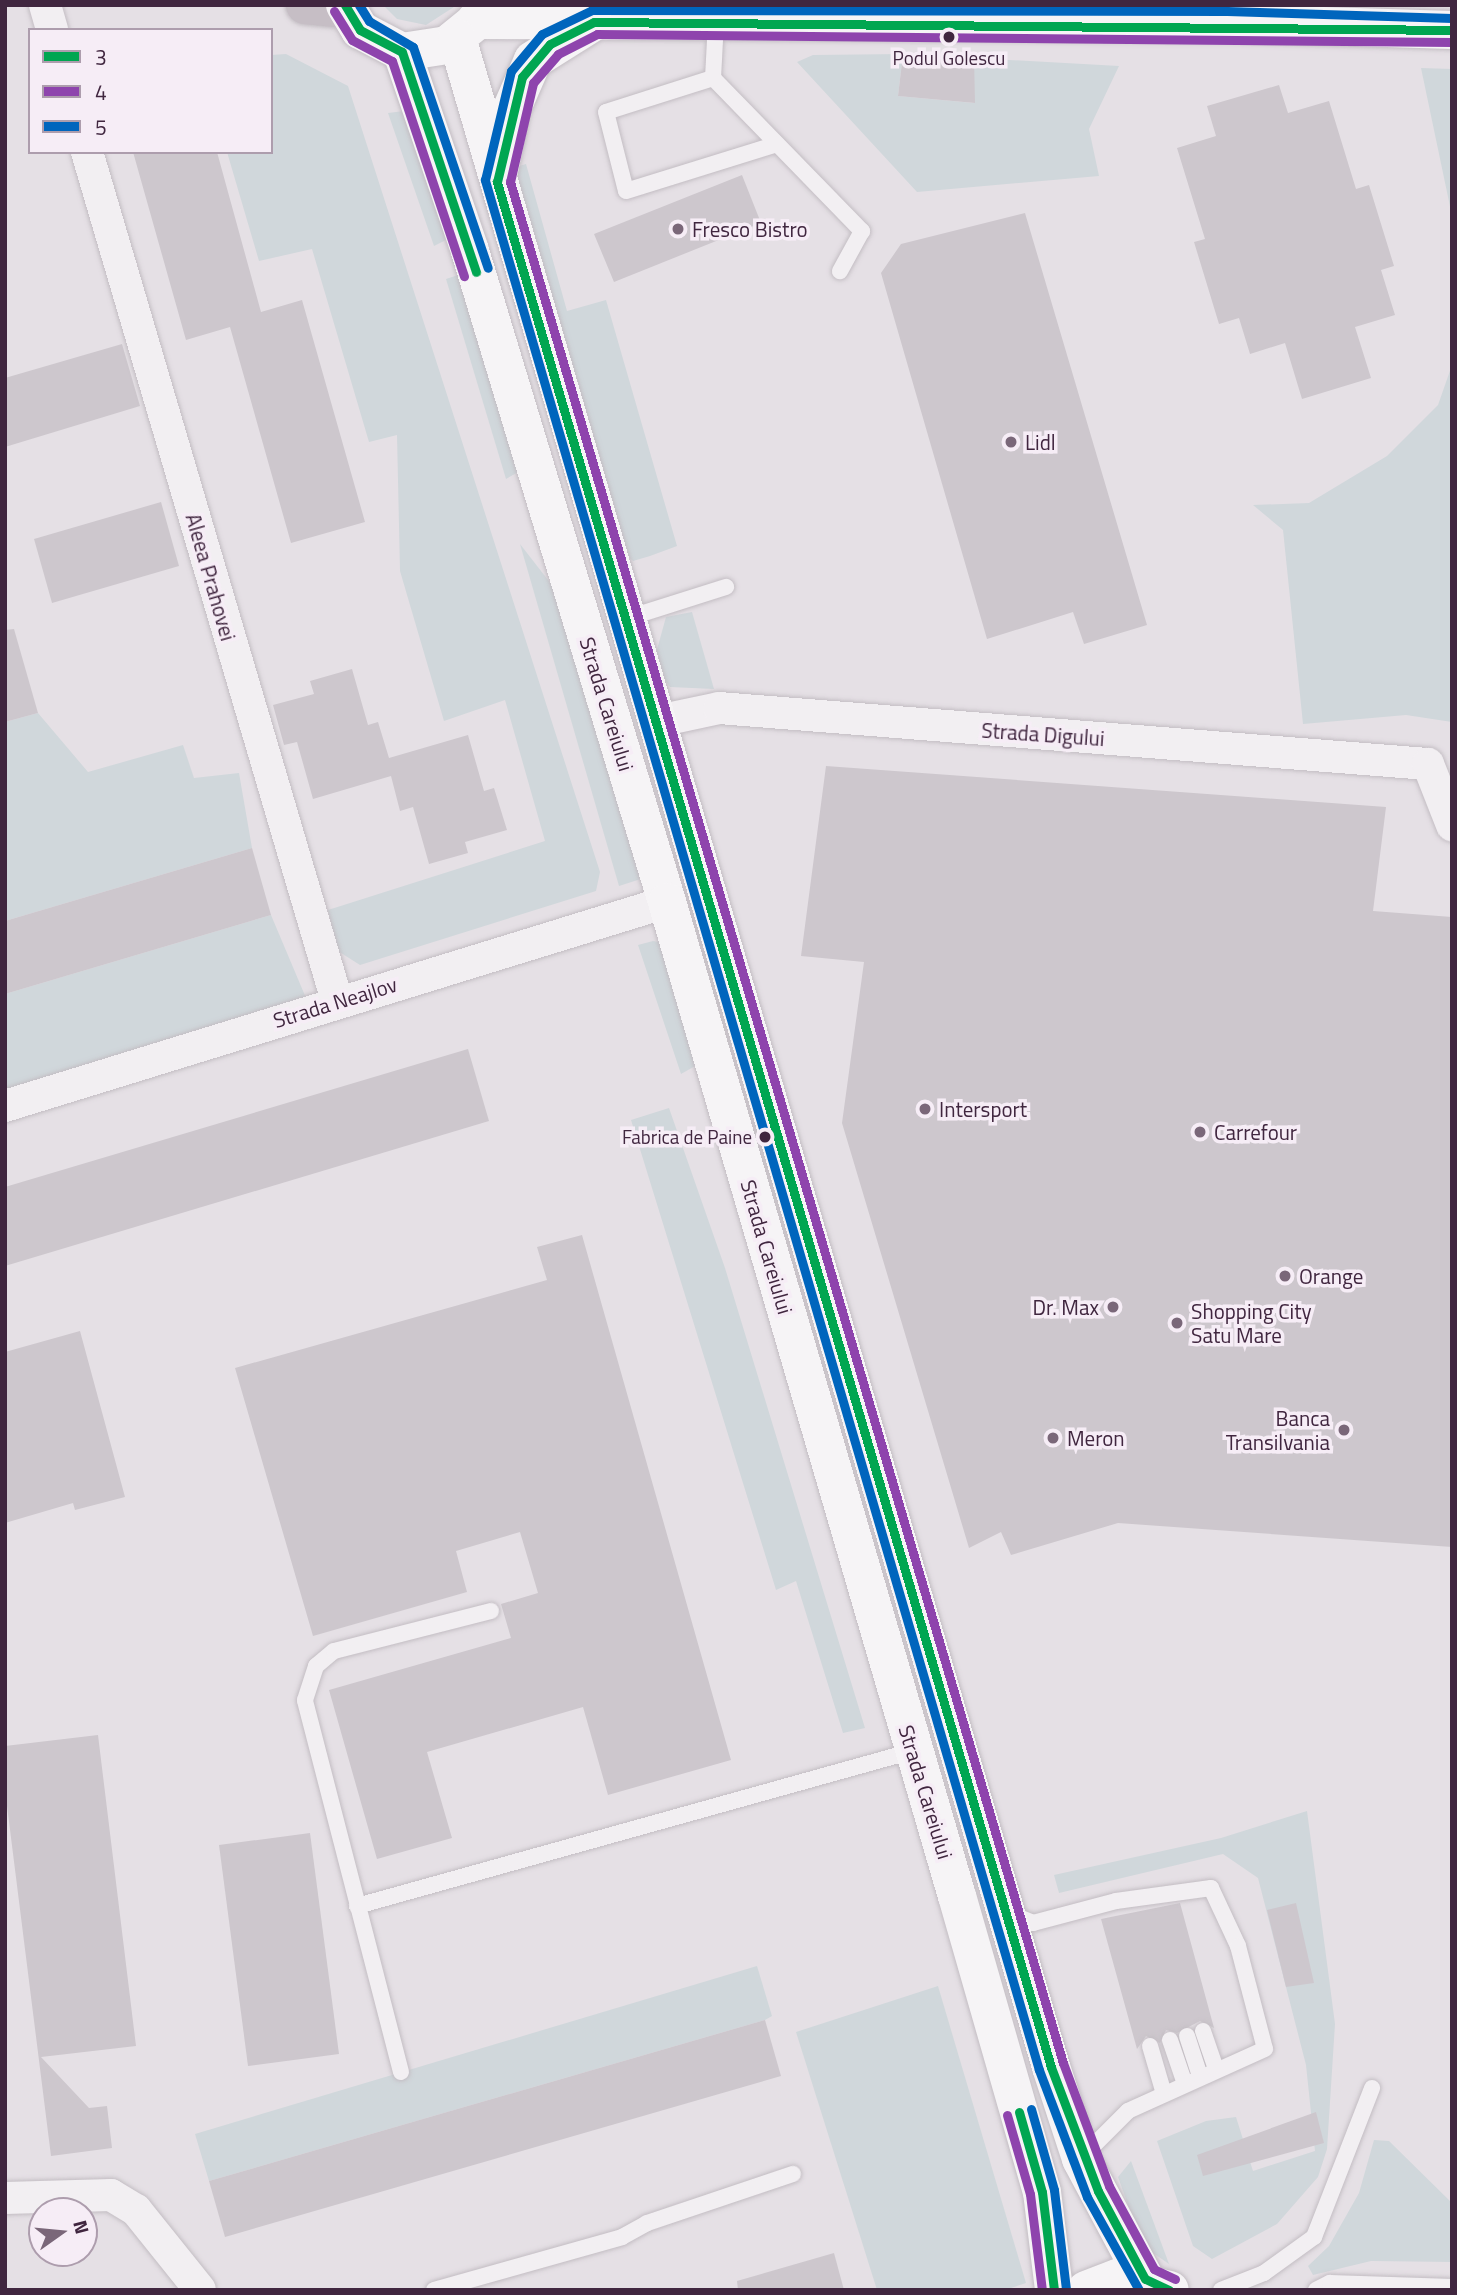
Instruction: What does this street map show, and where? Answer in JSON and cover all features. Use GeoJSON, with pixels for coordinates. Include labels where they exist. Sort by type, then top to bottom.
{"type":"FeatureCollection","features":[{"type":"Feature","properties":{"kind":"main road"},"geometry":{"type":"LineString","coordinates":[[346,7],[360,30],[402,52],[425,52],[472,21],[716,21],[1452,30]]}},
{"type":"Feature","properties":{"kind":"main road","name":"Strada Careiului"},"geometry":{"type":"LineString","coordinates":[[472,21],[497,182],[1081,2158],[1158,2284]]}},
{"type":"Feature","properties":{"kind":"main road"},"geometry":{"type":"LineString","coordinates":[[497,182],[522,77],[550,44],[594,22]]}},
{"type":"Feature","properties":{"kind":"main road","name":"Strada Careiului"},"geometry":{"type":"LineString","coordinates":[[402,52],[470,251],[667,902],[1042,2192],[1054,2290]]}},
{"type":"Feature","properties":{"kind":"main road"},"geometry":{"type":"LineString","coordinates":[[1086,2290],[1118,2278],[1158,2284]]}},
{"type":"Feature","properties":{"kind":"street"},"geometry":{"type":"LineString","coordinates":[[45,5],[51,28]]}},
{"type":"Feature","properties":{"kind":"street"},"geometry":{"type":"LineString","coordinates":[[305,5],[346,7]]}},
{"type":"Feature","properties":{"kind":"street","name":"Aleea Prahovei"},"geometry":{"type":"LineString","coordinates":[[87,154],[337,1001]]}},
{"type":"Feature","properties":{"kind":"street","name":"Strada Digului"},"geometry":{"type":"LineString","coordinates":[[658,721],[719,708],[1440,765],[1452,825]]}},
{"type":"Feature","properties":{"kind":"street","name":"Strada Neajlov"},"geometry":{"type":"LineString","coordinates":[[5,1106],[337,1001],[667,902]]}},
{"type":"Feature","properties":{"kind":"street"},"geometry":{"type":"LineString","coordinates":[[5,2198],[111,2195],[136,2210],[200,2290]]}},
{"type":"Feature","properties":{"kind":"lane"},"geometry":{"type":"LineString","coordinates":[[716,21],[713,78],[862,231],[840,271]]}},
{"type":"Feature","properties":{"kind":"lane"},"geometry":{"type":"LineString","coordinates":[[713,78],[606,112],[626,191],[777,144]]}},
{"type":"Feature","properties":{"kind":"lane"},"geometry":{"type":"LineString","coordinates":[[628,618],[726,587]]}},
{"type":"Feature","properties":{"kind":"lane"},"geometry":{"type":"LineString","coordinates":[[401,2072],[305,1700],[316,1666],[334,1651],[491,1611]]}},
{"type":"Feature","properties":{"kind":"lane"},"geometry":{"type":"LineString","coordinates":[[357,1906],[914,1751]]}},
{"type":"Feature","properties":{"kind":"lane"},"geometry":{"type":"LineString","coordinates":[[1008,1913],[1033,1923],[1116,1901],[1211,1888],[1238,1946],[1265,2049],[1200,2076],[1128,2111],[1081,2158]]}},
{"type":"Feature","properties":{"kind":"lane"},"geometry":{"type":"LineString","coordinates":[[1203,2031],[1216,2069]]}},
{"type":"Feature","properties":{"kind":"lane"},"geometry":{"type":"LineString","coordinates":[[1187,2036],[1200,2076]]}},
{"type":"Feature","properties":{"kind":"lane"},"geometry":{"type":"LineString","coordinates":[[1170,2040],[1185,2084]]}},
{"type":"Feature","properties":{"kind":"lane"},"geometry":{"type":"LineString","coordinates":[[1150,2046],[1164,2094]]}},
{"type":"Feature","properties":{"kind":"lane"},"geometry":{"type":"LineString","coordinates":[[1220,2290],[1264,2273],[1314,2237],[1372,2088]]}},
{"type":"Feature","properties":{"kind":"lane"},"geometry":{"type":"LineString","coordinates":[[434,2290],[622,2237],[793,2174]]}},
{"type":"Feature","properties":{"kind":"lane"},"geometry":{"type":"LineString","coordinates":[[1316,2290],[1330,2283],[1452,2287]]}},
{"type":"Feature","properties":{"kind":"shaded area"},"geometry":{"type":"Polygon","coordinates":[[[383,5],[457,5],[426,25],[397,19],[383,5]]]}},
{"type":"Feature","properties":{"kind":"shaded area"},"geometry":{"type":"Polygon","coordinates":[[[286,54],[348,86],[600,872],[596,891],[360,965],[338,951],[328,910],[545,841],[505,700],[444,721],[400,571],[397,435],[369,442],[312,249],[259,261],[228,154],[273,154],[273,55],[286,54]]]}},
{"type":"Feature","properties":{"kind":"shaded area"},"geometry":{"type":"Polygon","coordinates":[[[903,54],[898,96],[974,103],[974,58],[1119,66],[1089,129],[1099,176],[917,192],[797,62],[813,55],[903,54]]]}},
{"type":"Feature","properties":{"kind":"shaded area"},"geometry":{"type":"Polygon","coordinates":[[[1421,68],[1452,69],[1452,216],[1421,68]]]}},
{"type":"Feature","properties":{"kind":"shaded area"},"geometry":{"type":"Polygon","coordinates":[[[404,111],[450,238],[434,246],[388,113],[404,111]]]}},
{"type":"Feature","properties":{"kind":"shaded area"},"geometry":{"type":"Polygon","coordinates":[[[526,164],[567,311],[606,300],[677,546],[633,561],[618,547],[505,170],[526,164]]]}},
{"type":"Feature","properties":{"kind":"shaded area"},"geometry":{"type":"Polygon","coordinates":[[[461,274],[520,471],[506,479],[446,279],[461,274]]]}},
{"type":"Feature","properties":{"kind":"shaded area"},"geometry":{"type":"Polygon","coordinates":[[[1452,365],[1452,722],[1406,715],[1303,724],[1283,530],[1253,505],[1309,503],[1387,456],[1438,405],[1452,365]]]}},
{"type":"Feature","properties":{"kind":"shaded area"},"geometry":{"type":"Polygon","coordinates":[[[520,544],[562,598],[647,877],[619,886],[520,544]]]}},
{"type":"Feature","properties":{"kind":"shaded area"},"geometry":{"type":"Polygon","coordinates":[[[692,612],[714,689],[670,687],[653,664],[666,617],[692,612]]]}},
{"type":"Feature","properties":{"kind":"shaded area"},"geometry":{"type":"Polygon","coordinates":[[[38,713],[88,772],[183,745],[194,778],[239,773],[252,848],[5,921],[5,722],[38,713]]]}},
{"type":"Feature","properties":{"kind":"shaded area"},"geometry":{"type":"Polygon","coordinates":[[[271,915],[306,998],[5,1091],[5,994],[271,915]]]}},
{"type":"Feature","properties":{"kind":"shaded area"},"geometry":{"type":"Polygon","coordinates":[[[653,941],[668,944],[704,1061],[681,1074],[638,945],[653,941]]]}},
{"type":"Feature","properties":{"kind":"shaded area"},"geometry":{"type":"Polygon","coordinates":[[[669,1108],[725,1268],[865,1728],[843,1733],[796,1581],[776,1590],[631,1120],[669,1108]]]}},
{"type":"Feature","properties":{"kind":"shaded area"},"geometry":{"type":"Polygon","coordinates":[[[1307,1811],[1335,2024],[1327,2149],[1318,2177],[1277,2224],[1212,2259],[1193,2246],[1157,2141],[1206,2121],[1236,2117],[1253,2171],[1315,2151],[1306,2065],[1258,1878],[1223,1854],[1059,1893],[1054,1875],[1221,1838],[1307,1811]]]}},
{"type":"Feature","properties":{"kind":"shaded area"},"geometry":{"type":"Polygon","coordinates":[[[757,1966],[772,2016],[765,2020],[209,2181],[195,2134],[757,1966]]]}},
{"type":"Feature","properties":{"kind":"shaded area"},"geometry":{"type":"Polygon","coordinates":[[[938,1986],[1026,2283],[1005,2290],[877,2290],[796,2032],[938,1986]]]}},
{"type":"Feature","properties":{"kind":"shaded area"},"geometry":{"type":"Polygon","coordinates":[[[1374,2140],[1389,2141],[1452,2203],[1452,2262],[1371,2261],[1313,2275],[1308,2266],[1329,2246],[1359,2193],[1374,2140]]]}},
{"type":"Feature","properties":{"kind":"shaded area"},"geometry":{"type":"Polygon","coordinates":[[[1131,2161],[1169,2264],[1143,2246],[1118,2177],[1131,2161]]]}},
{"type":"Feature","properties":{"kind":"building"},"geometry":{"type":"Polygon","coordinates":[[[903,54],[974,58],[975,103],[898,96],[903,54]]]}},
{"type":"Feature","properties":{"kind":"building"},"geometry":{"type":"Polygon","coordinates":[[[1279,85],[1288,113],[1329,101],[1356,189],[1369,185],[1394,266],[1381,270],[1395,315],[1355,327],[1371,378],[1302,399],[1285,343],[1250,354],[1239,318],[1219,324],[1194,242],[1205,239],[1177,148],[1216,136],[1207,106],[1279,85]]]}},
{"type":"Feature","properties":{"kind":"building"},"geometry":{"type":"Polygon","coordinates":[[[134,154],[218,154],[261,312],[302,300],[365,522],[291,543],[230,327],[186,340],[134,154]]]}},
{"type":"Feature","properties":{"kind":"building","name":"Fresco Bistro"},"geometry":{"type":"Polygon","coordinates":[[[742,175],[761,223],[614,282],[594,234],[742,175]]]}},
{"type":"Feature","properties":{"kind":"building","name":"Lidl"},"geometry":{"type":"Polygon","coordinates":[[[1025,213],[1147,625],[1084,644],[1073,612],[987,639],[881,273],[901,244],[1025,213]]]}},
{"type":"Feature","properties":{"kind":"building"},"geometry":{"type":"Polygon","coordinates":[[[122,344],[140,406],[5,447],[5,378],[122,344]]]}},
{"type":"Feature","properties":{"kind":"building"},"geometry":{"type":"Polygon","coordinates":[[[161,502],[179,566],[52,603],[34,539],[161,502]]]}},
{"type":"Feature","properties":{"kind":"building"},"geometry":{"type":"Polygon","coordinates":[[[14,629],[38,713],[5,722],[5,630],[14,629]]]}},
{"type":"Feature","properties":{"kind":"building"},"geometry":{"type":"Polygon","coordinates":[[[352,669],[368,725],[378,722],[389,758],[468,735],[484,791],[494,788],[507,830],[465,842],[468,853],[429,864],[413,807],[400,811],[391,776],[313,799],[297,742],[284,745],[273,705],[314,694],[310,681],[352,669]]]}},
{"type":"Feature","properties":{"kind":"building","name":"Shopping City Satu Mare"},"geometry":{"type":"Polygon","coordinates":[[[826,766],[1386,807],[1373,911],[1452,917],[1452,1547],[1118,1523],[1011,1555],[1001,1532],[969,1548],[842,1123],[864,962],[801,956],[826,766]]]}},
{"type":"Feature","properties":{"kind":"building"},"geometry":{"type":"Polygon","coordinates":[[[252,848],[271,915],[5,994],[5,921],[252,848]]]}},
{"type":"Feature","properties":{"kind":"building"},"geometry":{"type":"Polygon","coordinates":[[[468,1049],[489,1121],[5,1266],[5,1187],[468,1049]]]}},
{"type":"Feature","properties":{"kind":"building"},"geometry":{"type":"Polygon","coordinates":[[[582,1235],[731,1760],[608,1795],[583,1707],[427,1752],[452,1838],[377,1859],[329,1690],[511,1638],[501,1604],[538,1593],[520,1532],[456,1551],[467,1592],[313,1636],[235,1368],[547,1280],[537,1247],[582,1235]]]}},
{"type":"Feature","properties":{"kind":"building"},"geometry":{"type":"Polygon","coordinates":[[[80,1331],[125,1497],[75,1510],[73,1503],[5,1523],[5,1352],[80,1331]]]}},
{"type":"Feature","properties":{"kind":"building"},"geometry":{"type":"Polygon","coordinates":[[[98,1735],[136,2046],[41,2057],[89,2108],[107,2106],[112,2148],[51,2156],[5,1790],[5,1746],[98,1735]]]}},
{"type":"Feature","properties":{"kind":"building"},"geometry":{"type":"Polygon","coordinates":[[[310,1833],[339,2054],[248,2066],[219,1845],[310,1833]]]}},
{"type":"Feature","properties":{"kind":"building"},"geometry":{"type":"Polygon","coordinates":[[[1180,1903],[1214,2028],[1200,2021],[1177,2033],[1166,2030],[1160,2043],[1146,2036],[1137,2049],[1101,1919],[1180,1903]]]}},
{"type":"Feature","properties":{"kind":"building"},"geometry":{"type":"Polygon","coordinates":[[[1296,1903],[1314,1983],[1286,1987],[1267,1910],[1296,1903]]]}},
{"type":"Feature","properties":{"kind":"building"},"geometry":{"type":"Polygon","coordinates":[[[765,2020],[781,2076],[225,2237],[209,2181],[765,2020]]]}},
{"type":"Feature","properties":{"kind":"building"},"geometry":{"type":"Polygon","coordinates":[[[1316,2112],[1324,2143],[1203,2176],[1197,2155],[1316,2112]]]}},
{"type":"Feature","properties":{"kind":"building"},"geometry":{"type":"Polygon","coordinates":[[[834,2253],[844,2290],[738,2290],[737,2281],[834,2253]]]}},
{"type":"Feature","properties":{"kind":"transit line","name":"3"},"geometry":{"type":"LineString","coordinates":[[345,5],[360,30],[402,52],[476,272]]}},
{"type":"Feature","properties":{"kind":"transit line","name":"5"},"geometry":{"type":"LineString","coordinates":[[359,5],[369,21],[413,47],[488,268]]}},
{"type":"Feature","properties":{"kind":"transit line","name":"5"},"geometry":{"type":"LineString","coordinates":[[1139,2290],[1087,2197],[1039,2070],[485,180],[511,71],[542,34],[592,10],[1227,11],[1452,18]]}},
{"type":"Feature","properties":{"kind":"transit line","name":"4"},"geometry":{"type":"LineString","coordinates":[[334,11],[352,40],[392,61],[464,276]]}},
{"type":"Feature","properties":{"kind":"transit line","name":"3"},"geometry":{"type":"LineString","coordinates":[[1169,2290],[1145,2279],[1098,2191],[1051,2067],[497,182],[522,77],[550,44],[594,22],[1452,30]]}},
{"type":"Feature","properties":{"kind":"transit line","name":"4"},"geometry":{"type":"LineString","coordinates":[[1175,2279],[1154,2269],[1109,2186],[1063,2063],[510,182],[533,83],[558,54],[597,34],[1452,42]]}},
{"type":"Feature","properties":{"kind":"transit line","name":"5"},"geometry":{"type":"LineString","coordinates":[[1031,2109],[1054,2190],[1066,2289]]}},
{"type":"Feature","properties":{"kind":"transit line","name":"3"},"geometry":{"type":"LineString","coordinates":[[1019,2112],[1042,2192],[1054,2290]]}},
{"type":"Feature","properties":{"kind":"transit line","name":"4"},"geometry":{"type":"LineString","coordinates":[[1007,2115],[1030,2194],[1042,2290]]}},
{"type":"Feature","properties":{"kind":"place","name":"Podul Golescu"},"geometry":{"type":"Point","coordinates":[949,37]}},
{"type":"Feature","properties":{"kind":"place","name":"Fresco Bistro"},"geometry":{"type":"Point","coordinates":[678,229]}},
{"type":"Feature","properties":{"kind":"place","name":"Lidl"},"geometry":{"type":"Point","coordinates":[1011,442]}},
{"type":"Feature","properties":{"kind":"place","name":"Intersport"},"geometry":{"type":"Point","coordinates":[925,1109]}},
{"type":"Feature","properties":{"kind":"place","name":"Carrefour"},"geometry":{"type":"Point","coordinates":[1200,1132]}},
{"type":"Feature","properties":{"kind":"place","name":"Fabrica de Paine"},"geometry":{"type":"Point","coordinates":[765,1137]}},
{"type":"Feature","properties":{"kind":"place","name":"Orange"},"geometry":{"type":"Point","coordinates":[1285,1276]}},
{"type":"Feature","properties":{"kind":"place","name":"Dr. Max"},"geometry":{"type":"Point","coordinates":[1113,1307]}},
{"type":"Feature","properties":{"kind":"place","name":"Shopping City Satu Mare"},"geometry":{"type":"Point","coordinates":[1177,1323]}},
{"type":"Feature","properties":{"kind":"place","name":"Banca Transilvania"},"geometry":{"type":"Point","coordinates":[1344,1430]}},
{"type":"Feature","properties":{"kind":"place","name":"Meron"},"geometry":{"type":"Point","coordinates":[1053,1438]}}]}
